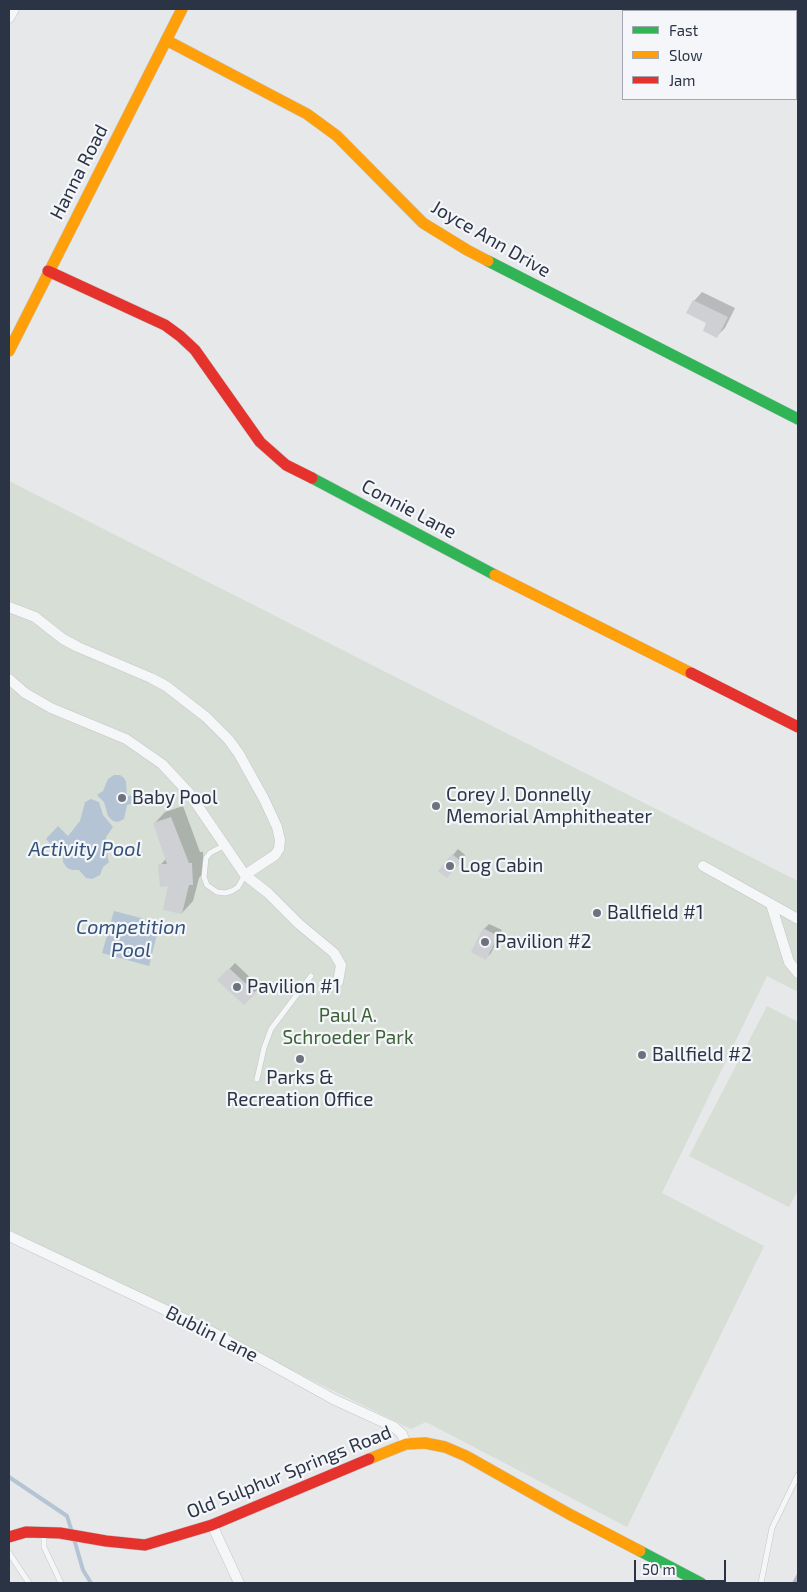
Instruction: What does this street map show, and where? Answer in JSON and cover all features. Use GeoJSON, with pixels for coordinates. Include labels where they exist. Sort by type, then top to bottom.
{"type":"FeatureCollection","features":[{"type":"Feature","properties":{"kind":"street"},"geometry":{"type":"LineString","coordinates":[[9,18],[14,9]]}},
{"type":"Feature","properties":{"kind":"street","name":"Hanna Road"},"geometry":{"type":"LineString","coordinates":[[9,351],[182,9]]}},
{"type":"Feature","properties":{"kind":"street","name":"Joyce Ann Drive"},"geometry":{"type":"LineString","coordinates":[[166,40],[307,114],[323,125],[337,136],[422,223],[468,250],[798,419]]}},
{"type":"Feature","properties":{"kind":"street","name":"Connie Lane"},"geometry":{"type":"LineString","coordinates":[[48,271],[165,325],[180,336],[195,350],[260,442],[286,465],[496,574],[798,726]]}},
{"type":"Feature","properties":{"kind":"street"},"geometry":{"type":"LineString","coordinates":[[9,607],[35,618],[63,639],[78,647],[166,686],[206,717],[229,740],[257,784],[271,814],[280,840],[279,848],[275,855],[245,875]]}},
{"type":"Feature","properties":{"kind":"street"},"geometry":{"type":"LineString","coordinates":[[9,680],[25,693],[51,708],[126,739],[145,750],[162,764],[189,793],[245,875],[334,953],[341,965],[338,982]]}},
{"type":"Feature","properties":{"kind":"street"},"geometry":{"type":"LineString","coordinates":[[703,866],[798,919]]}},
{"type":"Feature","properties":{"kind":"street"},"geometry":{"type":"LineString","coordinates":[[772,904],[789,962],[798,974]]}},
{"type":"Feature","properties":{"kind":"street","name":"Bublin Lane"},"geometry":{"type":"LineString","coordinates":[[9,1236],[214,1333],[333,1399],[394,1427],[402,1434],[406,1444]]}},
{"type":"Feature","properties":{"kind":"street","name":"Old Sulphur Springs Road"},"geometry":{"type":"LineString","coordinates":[[10,1535],[26,1532],[60,1533],[145,1545],[212,1525],[406,1444],[425,1443],[445,1447],[466,1456],[569,1514],[701,1583]]}},
{"type":"Feature","properties":{"kind":"street"},"geometry":{"type":"LineString","coordinates":[[212,1525],[239,1583]]}},
{"type":"Feature","properties":{"kind":"lane"},"geometry":{"type":"LineString","coordinates":[[225,845],[210,853],[206,858],[204,877],[207,885],[217,892],[232,891],[242,882],[245,875]]}},
{"type":"Feature","properties":{"kind":"lane"},"geometry":{"type":"LineString","coordinates":[[257,1079],[264,1048],[271,1029],[311,976]]}},
{"type":"Feature","properties":{"kind":"lane"},"geometry":{"type":"LineString","coordinates":[[760,1583],[772,1528],[798,1475]]}},
{"type":"Feature","properties":{"kind":"lane"},"geometry":{"type":"LineString","coordinates":[[44,1532],[44,1546],[62,1583]]}},
{"type":"Feature","properties":{"kind":"lane"},"geometry":{"type":"LineString","coordinates":[[9,1553],[29,1583]]}},
{"type":"Feature","properties":{"kind":"green space","name":"Paul A. Schroeder Park"},"geometry":{"type":"Polygon","coordinates":[[[9,481],[798,881],[798,992],[767,976],[662,1193],[764,1246],[627,1527],[426,1422],[411,1429],[9,1231],[9,481]]]}},
{"type":"Feature","properties":{"kind":"green space"},"geometry":{"type":"Polygon","coordinates":[[[767,1006],[798,1022],[798,1190],[789,1207],[689,1156],[767,1006]]]}},
{"type":"Feature","properties":{"kind":"water","name":"Baby Pool"},"geometry":{"type":"Polygon","coordinates":[[[114,775],[120,775],[124,778],[127,796],[138,795],[142,800],[137,807],[131,804],[127,805],[124,819],[118,822],[113,821],[108,816],[104,802],[97,795],[103,791],[108,779],[114,775]]]}},
{"type":"Feature","properties":{"kind":"water","name":"Activity Pool"},"geometry":{"type":"Polygon","coordinates":[[[91,799],[99,802],[103,815],[113,827],[106,837],[109,862],[103,867],[100,875],[92,879],[86,878],[79,870],[67,868],[63,862],[63,852],[57,850],[46,839],[58,826],[68,836],[80,821],[85,802],[91,799]]]}},
{"type":"Feature","properties":{"kind":"water","name":"Competition Pool"},"geometry":{"type":"Polygon","coordinates":[[[114,911],[160,923],[149,966],[102,953],[114,911]]]}},
{"type":"Feature","properties":{"kind":"building"},"geometry":{"type":"Polygon","coordinates":[[[693,300],[728,317],[717,338],[703,331],[706,323],[686,313],[693,300]]]}},
{"type":"Feature","properties":{"kind":"building"},"geometry":{"type":"Polygon","coordinates":[[[171,817],[189,863],[192,863],[193,885],[189,885],[182,914],[163,910],[168,886],[160,887],[158,864],[167,864],[153,823],[171,817]]]}},
{"type":"Feature","properties":{"kind":"building","name":"Log Cabin"},"geometry":{"type":"Polygon","coordinates":[[[452,854],[461,861],[447,878],[438,871],[452,854]]]}},
{"type":"Feature","properties":{"kind":"building","name":"Pavilion #2"},"geometry":{"type":"Polygon","coordinates":[[[483,928],[498,936],[486,960],[471,952],[483,928]]]}},
{"type":"Feature","properties":{"kind":"building","name":"Pavilion #1"},"geometry":{"type":"Polygon","coordinates":[[[229,968],[256,993],[244,1005],[217,980],[229,968]]]}},
{"type":"Feature","properties":{"kind":"waterway"},"geometry":{"type":"LineString","coordinates":[[9,1477],[67,1516],[72,1532]]}},
{"type":"Feature","properties":{"kind":"waterway"},"geometry":{"type":"LineString","coordinates":[[74,1539],[83,1570],[91,1583]]}},
{"type":"Feature","properties":{"kind":"traffic: fast"},"geometry":{"type":"LineString","coordinates":[[488,261],[798,419]]}},
{"type":"Feature","properties":{"kind":"traffic: fast"},"geometry":{"type":"LineString","coordinates":[[312,478],[495,575]]}},
{"type":"Feature","properties":{"kind":"traffic: fast"},"geometry":{"type":"LineString","coordinates":[[640,1551],[701,1583]]}},
{"type":"Feature","properties":{"kind":"traffic: slow"},"geometry":{"type":"LineString","coordinates":[[9,351],[182,9]]}},
{"type":"Feature","properties":{"kind":"traffic: slow"},"geometry":{"type":"LineString","coordinates":[[166,40],[307,114],[337,136],[423,223],[488,261]]}},
{"type":"Feature","properties":{"kind":"traffic: slow"},"geometry":{"type":"LineString","coordinates":[[495,575],[691,673]]}},
{"type":"Feature","properties":{"kind":"traffic: slow"},"geometry":{"type":"LineString","coordinates":[[369,1459],[406,1444],[425,1443],[445,1447],[466,1456],[569,1514],[640,1551]]}},
{"type":"Feature","properties":{"kind":"traffic: jam"},"geometry":{"type":"LineString","coordinates":[[48,271],[165,325],[180,336],[195,350],[260,442],[286,465],[312,478]]}},
{"type":"Feature","properties":{"kind":"traffic: jam"},"geometry":{"type":"LineString","coordinates":[[691,673],[798,727]]}},
{"type":"Feature","properties":{"kind":"traffic: jam"},"geometry":{"type":"LineString","coordinates":[[9,1537],[26,1532],[60,1533],[145,1545],[212,1525],[369,1459]]}},
{"type":"Feature","properties":{"kind":"place","name":"Baby Pool"},"geometry":{"type":"Point","coordinates":[122,798]}},
{"type":"Feature","properties":{"kind":"place","name":"Corey J. Donnelly Memorial Amphitheater"},"geometry":{"type":"Point","coordinates":[436,806]}},
{"type":"Feature","properties":{"kind":"place","name":"Log Cabin"},"geometry":{"type":"Point","coordinates":[450,866]}},
{"type":"Feature","properties":{"kind":"place","name":"Ballfield #1"},"geometry":{"type":"Point","coordinates":[597,913]}},
{"type":"Feature","properties":{"kind":"place","name":"Pavilion #2"},"geometry":{"type":"Point","coordinates":[485,942]}},
{"type":"Feature","properties":{"kind":"place","name":"Pavilion #1"},"geometry":{"type":"Point","coordinates":[237,987]}},
{"type":"Feature","properties":{"kind":"place","name":"Ballfield #2"},"geometry":{"type":"Point","coordinates":[642,1055]}},
{"type":"Feature","properties":{"kind":"place","name":"Parks & Recreation Office"},"geometry":{"type":"Point","coordinates":[300,1059]}}]}
